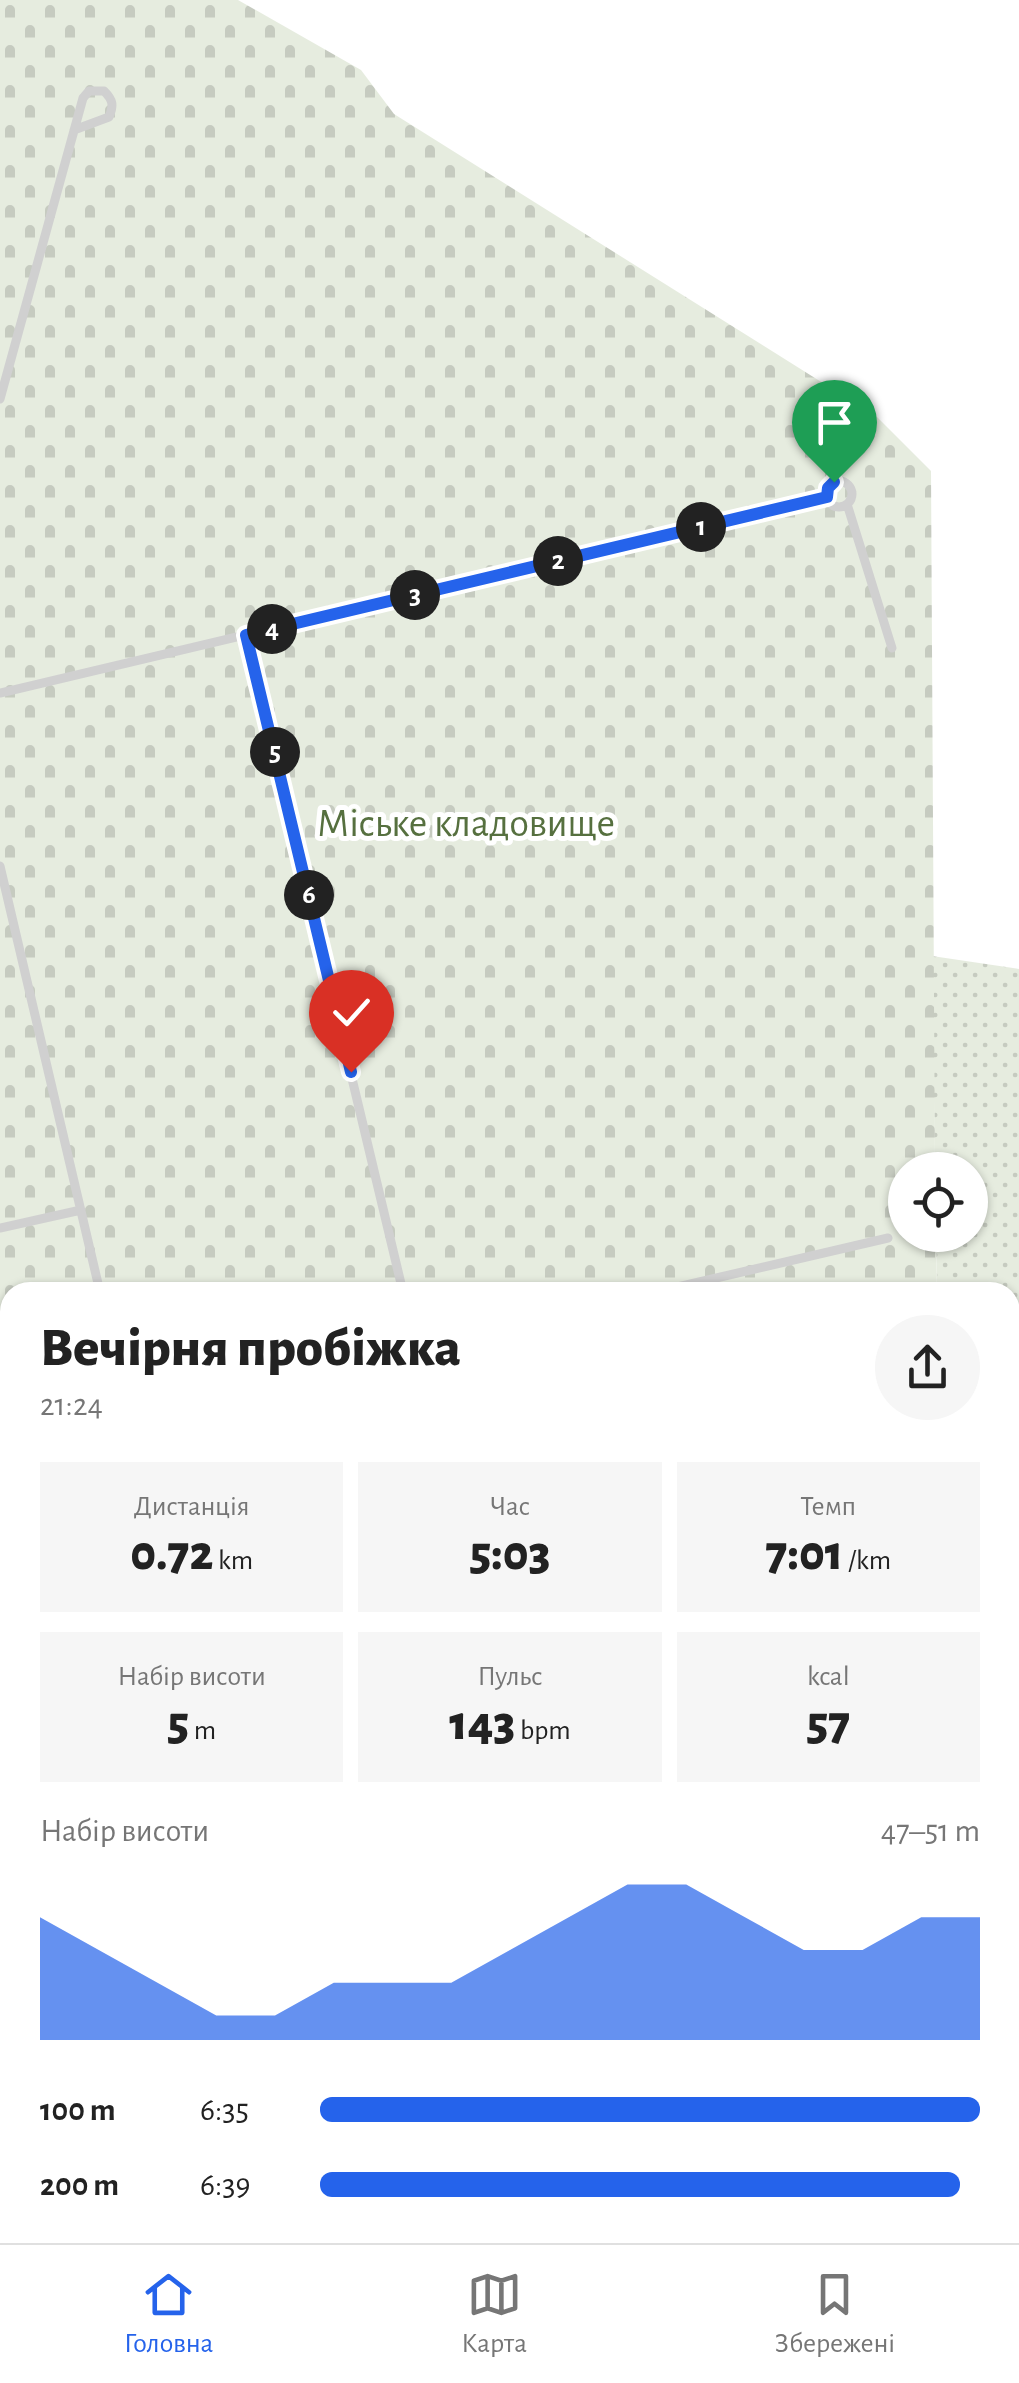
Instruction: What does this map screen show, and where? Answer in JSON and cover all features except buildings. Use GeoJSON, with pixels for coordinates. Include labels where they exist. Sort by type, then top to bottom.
{"type":"FeatureCollection","features":[{"type":"Feature","properties":{"kind":"street"},"geometry":{"type":"LineString","coordinates":[[0,399],[74,130],[83,98],[89,91],[104,91],[113,107],[109,116],[74,130]]}},
{"type":"Feature","properties":{"kind":"street"},"geometry":{"type":"LineString","coordinates":[[827,497],[830,485],[842,481],[849,485],[852,493],[847,504],[892,648]]}},
{"type":"Feature","properties":{"kind":"street"},"geometry":{"type":"LineString","coordinates":[[827,497],[835,506],[847,504]]}},
{"type":"Feature","properties":{"kind":"street"},"geometry":{"type":"LineString","coordinates":[[0,693],[827,497]]}},
{"type":"Feature","properties":{"kind":"street"},"geometry":{"type":"LineString","coordinates":[[246,635],[401,1282]]}},
{"type":"Feature","properties":{"kind":"street"},"geometry":{"type":"LineString","coordinates":[[0,866],[5,907],[98,1282]]}},
{"type":"Feature","properties":{"kind":"street"},"geometry":{"type":"LineString","coordinates":[[0,1228],[81,1210]]}},
{"type":"Feature","properties":{"kind":"street"},"geometry":{"type":"LineString","coordinates":[[699,1282],[888,1238]]}},
{"type":"Feature","properties":{"kind":"green space","name":"Міське кладовище"},"geometry":{"type":"Polygon","coordinates":[[[0,0],[238,0],[361,70],[394,114],[877,417],[931,471],[935,1152],[888,1152],[888,1252],[936,1252],[937,1282],[0,1282],[0,0]]]}},
{"type":"Feature","properties":{"kind":"green space"},"geometry":{"type":"Polygon","coordinates":[[[932,956],[1019,969],[1019,1282],[937,1282],[936,1252],[988,1252],[988,1152],[935,1152],[932,956]]]}},
{"type":"Feature","properties":{"kind":"route"},"geometry":{"type":"LineString","coordinates":[[351,1072],[246,635],[827,497],[834,482]]}}]}
